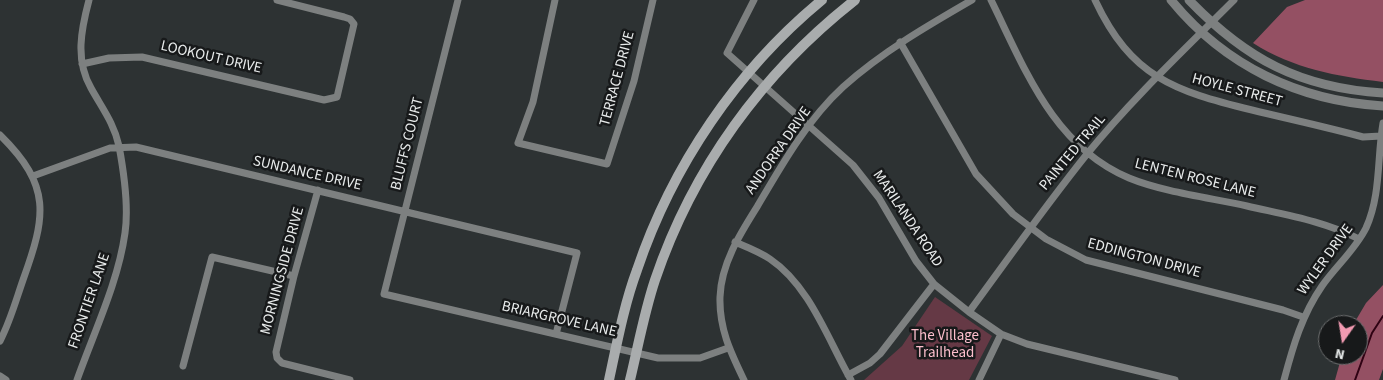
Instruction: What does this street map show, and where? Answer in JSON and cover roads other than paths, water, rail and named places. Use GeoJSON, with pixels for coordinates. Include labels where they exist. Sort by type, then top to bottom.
{"type":"FeatureCollection","features":[{"type":"Feature","properties":{"kind":"main road"},"geometry":{"type":"LineString","coordinates":[[609,380],[637,269],[666,199],[701,137],[748,73],[786,32],[822,0]]}},
{"type":"Feature","properties":{"kind":"main road"},"geometry":{"type":"LineString","coordinates":[[630,380],[655,281],[686,205],[719,146],[763,86],[803,44],[855,0]]}},
{"type":"Feature","properties":{"kind":"street","name":"FRONTIER LANE"},"geometry":{"type":"LineString","coordinates":[[77,380],[117,272],[126,231],[125,199],[119,147],[113,124],[88,83],[82,64],[80,45],[88,0]]}},
{"type":"Feature","properties":{"kind":"street","name":"LOOKOUT DRIVE"},"geometry":{"type":"LineString","coordinates":[[82,64],[109,58],[142,57],[324,100],[334,100],[337,97],[354,24],[350,19],[344,17],[277,0]]}},
{"type":"Feature","properties":{"kind":"street","name":"BLUFFS COURT"},"geometry":{"type":"LineString","coordinates":[[384,294],[458,0]]}},
{"type":"Feature","properties":{"kind":"street","name":"TERRACE DRIVE"},"geometry":{"type":"LineString","coordinates":[[555,0],[532,102],[518,143],[607,164],[634,80],[653,0]]}},
{"type":"Feature","properties":{"kind":"street","name":"MARILANDA ROAD"},"geometry":{"type":"LineString","coordinates":[[754,0],[727,53],[853,164],[880,198],[916,261],[934,284],[969,312],[1001,334],[1027,344],[1175,380]]}},
{"type":"Feature","properties":{"kind":"street","name":"ANDORRA DRIVE"},"geometry":{"type":"LineString","coordinates":[[744,380],[728,348],[721,322],[720,297],[725,271],[736,242],[784,161],[842,88],[900,42],[972,0]]}},
{"type":"Feature","properties":{"kind":"street","name":"LENTEN ROSE LANE"},"geometry":{"type":"LineString","coordinates":[[991,0],[1040,100],[1064,131],[1089,153],[1111,168],[1130,178],[1325,224],[1359,239]]}},
{"type":"Feature","properties":{"kind":"street","name":"HOYLE STREET"},"geometry":{"type":"LineString","coordinates":[[1095,0],[1106,24],[1122,47],[1158,77],[1181,90],[1218,102],[1363,137],[1381,136]]}},
{"type":"Feature","properties":{"kind":"street"},"geometry":{"type":"LineString","coordinates":[[1171,0],[1201,33],[1244,65],[1287,87],[1339,102],[1383,106]]}},
{"type":"Feature","properties":{"kind":"street"},"geometry":{"type":"LineString","coordinates":[[1189,0],[1211,23],[1261,60],[1296,77],[1340,89],[1383,93]]}},
{"type":"Feature","properties":{"kind":"street","name":"PAINTED TRAIL"},"geometry":{"type":"LineString","coordinates":[[969,312],[1030,228],[1089,153],[1158,77],[1234,0]]}},
{"type":"Feature","properties":{"kind":"street","name":"EDDINGTON DRIVE"},"geometry":{"type":"LineString","coordinates":[[900,42],[976,174],[992,194],[1030,228],[1063,249],[1086,260],[1278,308],[1303,317]]}},
{"type":"Feature","properties":{"kind":"street","name":"WYLER DRIVE"},"geometry":{"type":"LineString","coordinates":[[1284,380],[1303,317],[1324,284],[1359,239],[1372,212],[1376,194],[1383,123]]}},
{"type":"Feature","properties":{"kind":"street"},"geometry":{"type":"LineString","coordinates":[[0,135],[20,155],[33,176],[40,203],[39,234],[0,341]]}},
{"type":"Feature","properties":{"kind":"street","name":"SUNDANCE DRIVE"},"geometry":{"type":"LineString","coordinates":[[33,176],[95,153],[119,147],[147,149],[577,253],[556,334]]}},
{"type":"Feature","properties":{"kind":"street","name":"MORNINGSIDE DRIVE"},"geometry":{"type":"LineString","coordinates":[[318,190],[294,276],[276,358],[282,363],[350,380]]}},
{"type":"Feature","properties":{"kind":"street"},"geometry":{"type":"LineString","coordinates":[[736,242],[771,259],[787,273],[807,298],[850,377],[880,354],[934,284]]}},
{"type":"Feature","properties":{"kind":"street"},"geometry":{"type":"LineString","coordinates":[[183,366],[212,257],[294,276]]}},
{"type":"Feature","properties":{"kind":"street","name":"BRIARGROVE LANE"},"geometry":{"type":"LineString","coordinates":[[384,294],[636,353],[679,360],[700,358],[728,348]]}},
{"type":"Feature","properties":{"kind":"street"},"geometry":{"type":"LineString","coordinates":[[978,380],[1001,334]]}},
{"type":"Feature","properties":{"kind":"street"},"geometry":{"type":"LineString","coordinates":[[0,376],[6,380]]}},
{"type":"Feature","properties":{"kind":"waterway"},"geometry":{"type":"LineString","coordinates":[[1355,380],[1372,333],[1383,316]]}},
{"type":"Feature","properties":{"kind":"park label","name":"The Village Trailhead"},"geometry":{"type":"Point","coordinates":[945,346]}}]}
